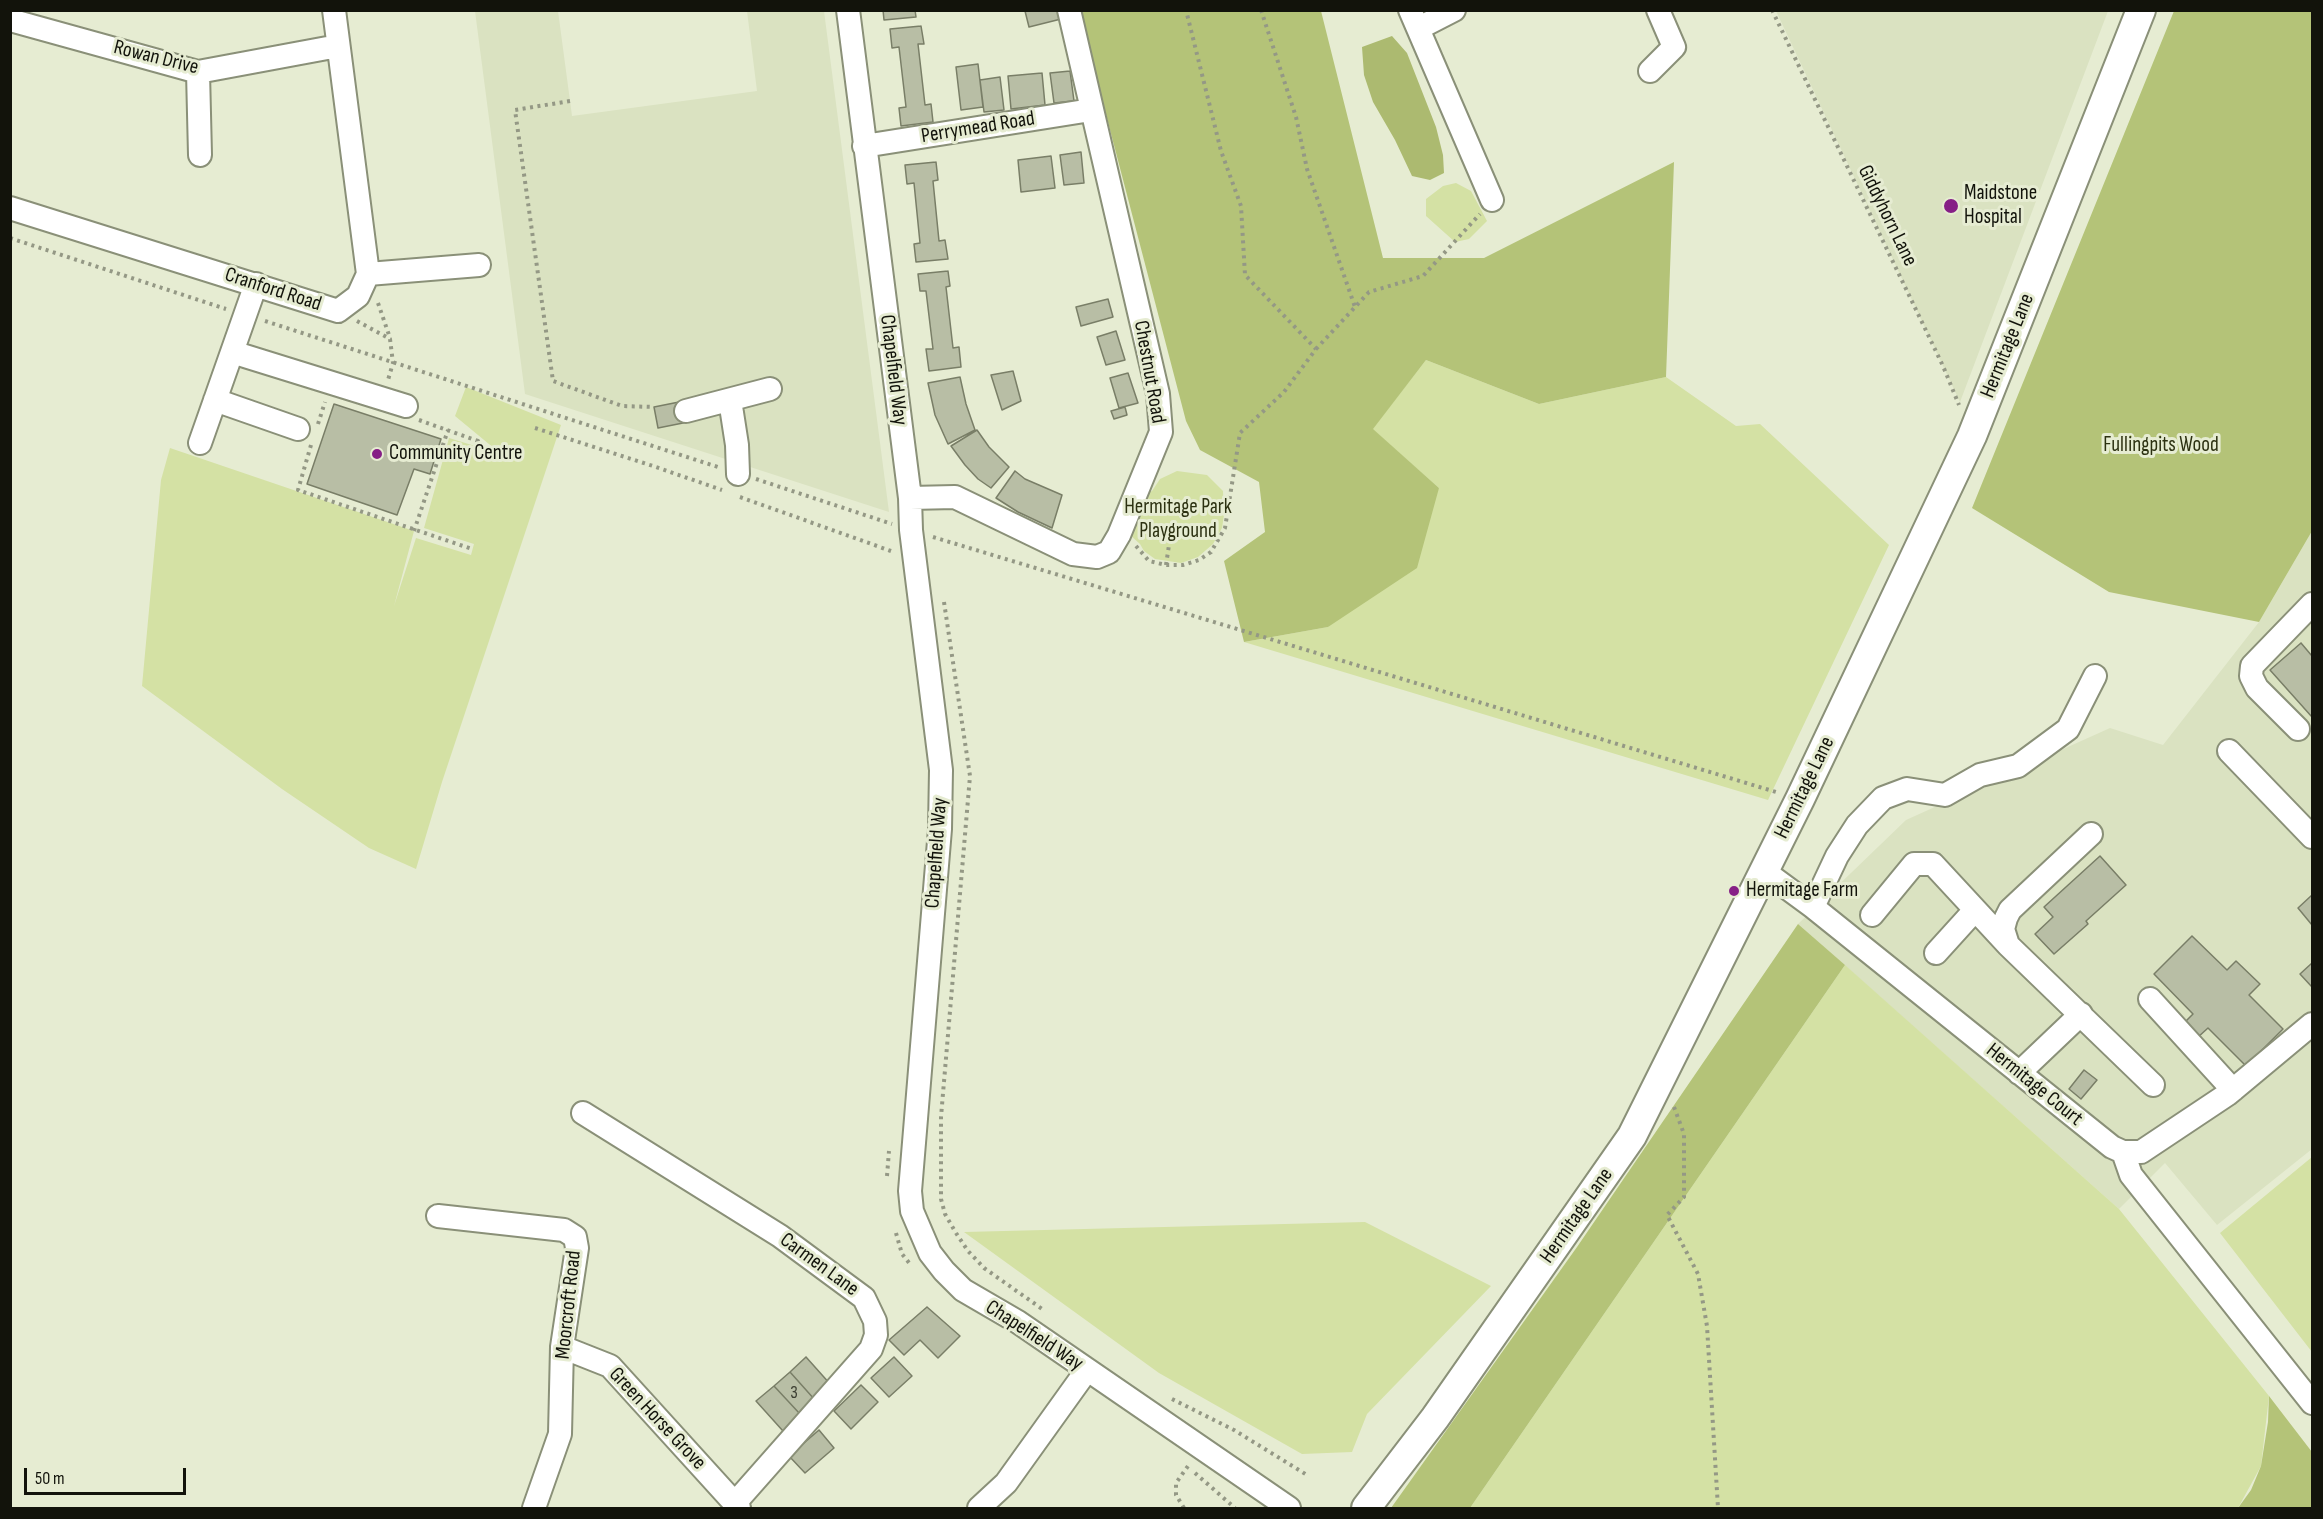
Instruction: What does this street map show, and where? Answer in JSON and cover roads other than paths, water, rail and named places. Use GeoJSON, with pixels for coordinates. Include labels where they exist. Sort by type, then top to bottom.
{"type":"FeatureCollection","features":[{"type":"Feature","properties":{"kind":"main road","name":"Hermitage Lane"},"geometry":{"type":"LineString","coordinates":[[1366,1509],[1435,1418],[1619,1156],[1657,1089],[1972,436],[2141,10]]}},
{"type":"Feature","properties":{"kind":"street"},"geometry":{"type":"LineString","coordinates":[[334,10],[368,274],[479,265]]}},
{"type":"Feature","properties":{"kind":"street","name":"Chapelfield Way"},"geometry":{"type":"LineString","coordinates":[[848,10],[910,498],[911,530],[941,770],[942,800],[910,1191],[912,1211],[930,1252],[944,1271],[963,1290],[1018,1322],[1289,1509]]}},
{"type":"Feature","properties":{"kind":"street","name":"Chestnut Road"},"geometry":{"type":"LineString","coordinates":[[910,498],[955,497],[1073,554],[1097,558],[1109,552],[1119,536],[1161,432],[1158,394],[1069,10]]}},
{"type":"Feature","properties":{"kind":"street"},"geometry":{"type":"LineString","coordinates":[[1454,10],[1414,19],[1492,200]]}},
{"type":"Feature","properties":{"kind":"street"},"geometry":{"type":"LineString","coordinates":[[1650,70],[1674,47],[1658,10]]}},
{"type":"Feature","properties":{"kind":"street","name":"Rowan Drive"},"geometry":{"type":"LineString","coordinates":[[10,20],[198,72],[338,46]]}},
{"type":"Feature","properties":{"kind":"street"},"geometry":{"type":"LineString","coordinates":[[198,72],[200,155]]}},
{"type":"Feature","properties":{"kind":"street","name":"Perrymead Road"},"geometry":{"type":"LineString","coordinates":[[864,146],[1091,110]]}},
{"type":"Feature","properties":{"kind":"street","name":"Cranford Road"},"geometry":{"type":"LineString","coordinates":[[10,208],[338,311],[358,296],[368,274]]}},
{"type":"Feature","properties":{"kind":"street"},"geometry":{"type":"LineString","coordinates":[[200,443],[256,284]]}},
{"type":"Feature","properties":{"kind":"street"},"geometry":{"type":"LineString","coordinates":[[232,352],[406,406]]}},
{"type":"Feature","properties":{"kind":"street"},"geometry":{"type":"LineString","coordinates":[[686,411],[770,389]]}},
{"type":"Feature","properties":{"kind":"street"},"geometry":{"type":"LineString","coordinates":[[215,400],[310,430]]}},
{"type":"Feature","properties":{"kind":"street"},"geometry":{"type":"LineString","coordinates":[[730,400],[737,445],[738,474]]}},
{"type":"Feature","properties":{"kind":"street"},"geometry":{"type":"LineString","coordinates":[[2298,729],[2257,688],[2251,676],[2252,666],[2313,604]]}},
{"type":"Feature","properties":{"kind":"street"},"geometry":{"type":"LineString","coordinates":[[1814,907],[1837,856],[1857,825],[1883,798],[1907,789],[1945,795],[1980,775],[2018,766],[2068,729],[2095,676]]}},
{"type":"Feature","properties":{"kind":"street"},"geometry":{"type":"LineString","coordinates":[[2229,751],[2313,837]]}},
{"type":"Feature","properties":{"kind":"street"},"geometry":{"type":"LineString","coordinates":[[2008,945],[2003,929],[2010,910],[2091,834]]}},
{"type":"Feature","properties":{"kind":"street"},"geometry":{"type":"LineString","coordinates":[[1872,915],[1914,864],[1933,864],[2008,945],[2153,1085]]}},
{"type":"Feature","properties":{"kind":"street","name":"Hermitage Court"},"geometry":{"type":"LineString","coordinates":[[1764,870],[1814,907],[2112,1147],[2123,1152]]}},
{"type":"Feature","properties":{"kind":"street"},"geometry":{"type":"LineString","coordinates":[[1936,953],[1975,909]]}},
{"type":"Feature","properties":{"kind":"street"},"geometry":{"type":"LineString","coordinates":[[2150,999],[2233,1090]]}},
{"type":"Feature","properties":{"kind":"street"},"geometry":{"type":"LineString","coordinates":[[2019,1073],[2081,1014]]}},
{"type":"Feature","properties":{"kind":"street"},"geometry":{"type":"LineString","coordinates":[[2313,1024],[2233,1090],[2141,1152],[2123,1152],[2131,1175],[2313,1403]]}},
{"type":"Feature","properties":{"kind":"street","name":"Carmen Lane"},"geometry":{"type":"LineString","coordinates":[[583,1113],[780,1236],[864,1298],[875,1321],[876,1335],[872,1349],[737,1506]]}},
{"type":"Feature","properties":{"kind":"street","name":"Moorcroft Road"},"geometry":{"type":"LineString","coordinates":[[438,1216],[564,1230],[575,1237],[578,1248],[562,1347],[560,1434],[534,1509]]}},
{"type":"Feature","properties":{"kind":"street","name":"Green Horse Grove"},"geometry":{"type":"LineString","coordinates":[[562,1347],[610,1366],[737,1506]]}},
{"type":"Feature","properties":{"kind":"street"},"geometry":{"type":"LineString","coordinates":[[979,1509],[1006,1483],[1087,1370]]}},
{"type":"Feature","properties":{"kind":"place","name":"Maidstone Hospital"},"geometry":{"type":"Point","coordinates":[1951,206]}},
{"type":"Feature","properties":{"kind":"place","name":"Community Centre"},"geometry":{"type":"Point","coordinates":[377,454]}},
{"type":"Feature","properties":{"kind":"place","name":"Hermitage Farm"},"geometry":{"type":"Point","coordinates":[1734,891]}},
{"type":"Feature","properties":{"kind":"park label","name":"Fullingpits Wood"},"geometry":{"type":"Point","coordinates":[2161,446]}},
{"type":"Feature","properties":{"kind":"park label","name":"Hermitage Park Playground"},"geometry":{"type":"Point","coordinates":[1178,520]}}]}
